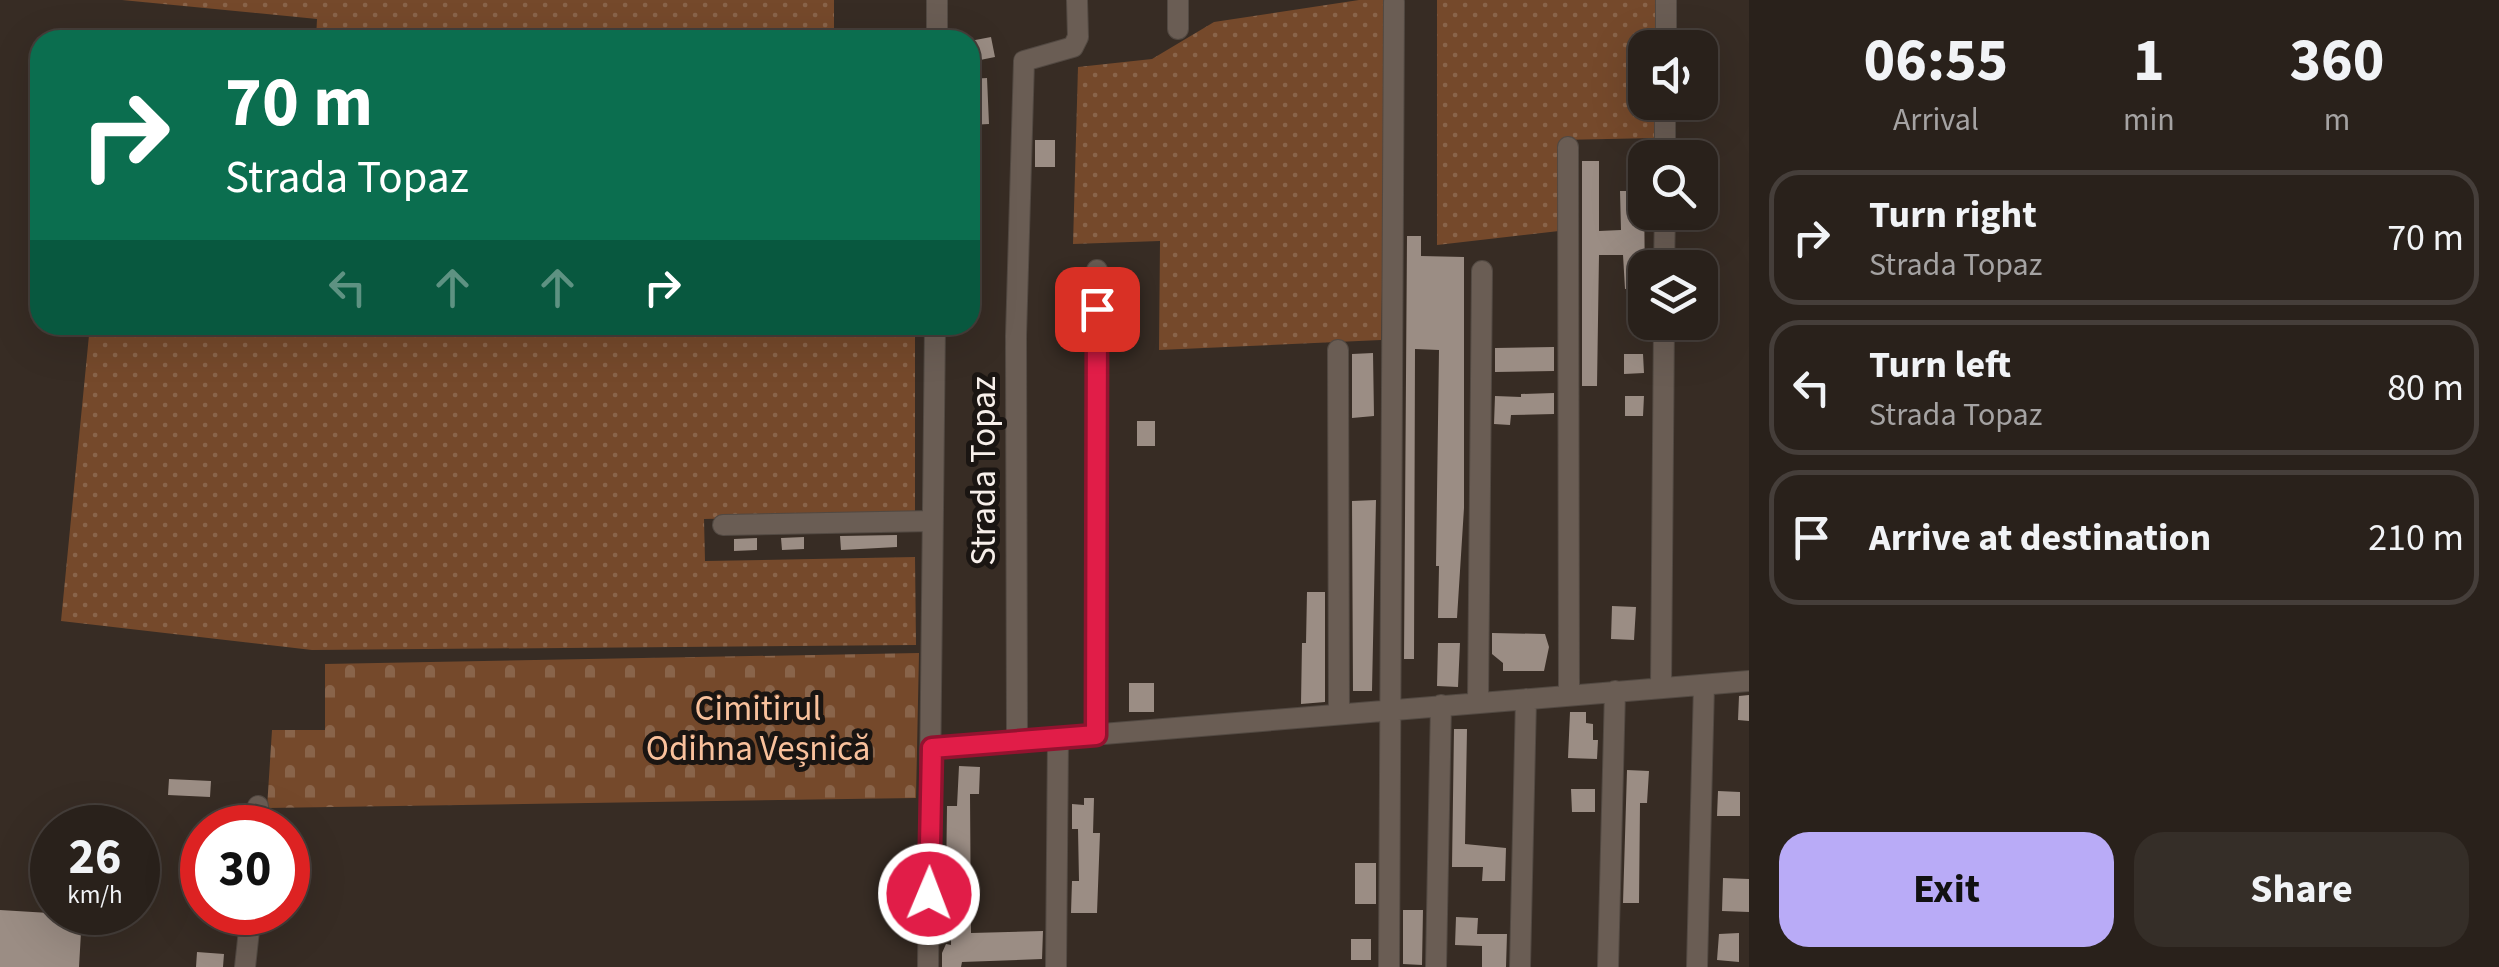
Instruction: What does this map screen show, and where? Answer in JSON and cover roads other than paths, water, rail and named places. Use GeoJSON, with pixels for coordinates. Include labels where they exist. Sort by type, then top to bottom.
{"type":"FeatureCollection","features":[{"type":"Feature","properties":{"kind":"street"},"geometry":{"type":"LineString","coordinates":[[937,0],[937,30]]}},
{"type":"Feature","properties":{"kind":"street","name":"Strada Topaz"},"geometry":{"type":"LineString","coordinates":[[1016,741],[1016,336],[1024,61],[1074,47],[1078,37],[1077,0]]}},
{"type":"Feature","properties":{"kind":"street"},"geometry":{"type":"LineString","coordinates":[[1178,0],[1178,29]]}},
{"type":"Feature","properties":{"kind":"street"},"geometry":{"type":"LineString","coordinates":[[1666,0],[1666,30]]}},
{"type":"Feature","properties":{"kind":"street"},"geometry":{"type":"LineString","coordinates":[[1389,967],[1394,2]]}},
{"type":"Feature","properties":{"kind":"street"},"geometry":{"type":"LineString","coordinates":[[1568,147],[1569,695]]}},
{"type":"Feature","properties":{"kind":"street"},"geometry":{"type":"LineString","coordinates":[[1096,735],[1098,270]]}},
{"type":"Feature","properties":{"kind":"street"},"geometry":{"type":"LineString","coordinates":[[1478,702],[1482,272]]}},
{"type":"Feature","properties":{"kind":"street"},"geometry":{"type":"LineString","coordinates":[[928,967],[935,335]]}},
{"type":"Feature","properties":{"kind":"street"},"geometry":{"type":"LineString","coordinates":[[1662,688],[1664,340]]}},
{"type":"Feature","properties":{"kind":"street"},"geometry":{"type":"LineString","coordinates":[[1338,350],[1339,714]]}},
{"type":"Feature","properties":{"kind":"street"},"geometry":{"type":"LineString","coordinates":[[723,525],[932,521]]}},
{"type":"Feature","properties":{"kind":"street"},"geometry":{"type":"LineString","coordinates":[[932,748],[1749,681]]}},
{"type":"Feature","properties":{"kind":"street"},"geometry":{"type":"LineString","coordinates":[[1697,967],[1704,685]]}},
{"type":"Feature","properties":{"kind":"street"},"geometry":{"type":"LineString","coordinates":[[1608,967],[1615,691]]}},
{"type":"Feature","properties":{"kind":"street"},"geometry":{"type":"LineString","coordinates":[[1520,967],[1526,699]]}},
{"type":"Feature","properties":{"kind":"street"},"geometry":{"type":"LineString","coordinates":[[1436,967],[1441,705]]}},
{"type":"Feature","properties":{"kind":"street"},"geometry":{"type":"LineString","coordinates":[[1056,967],[1058,738]]}},
{"type":"Feature","properties":{"kind":"street"},"geometry":{"type":"LineString","coordinates":[[245,967],[248,935]]}},
{"type":"Feature","properties":{"kind":"park label","name":"Cimitirul Odihna Veșnică"},"geometry":{"type":"Point","coordinates":[758,729]}}]}
